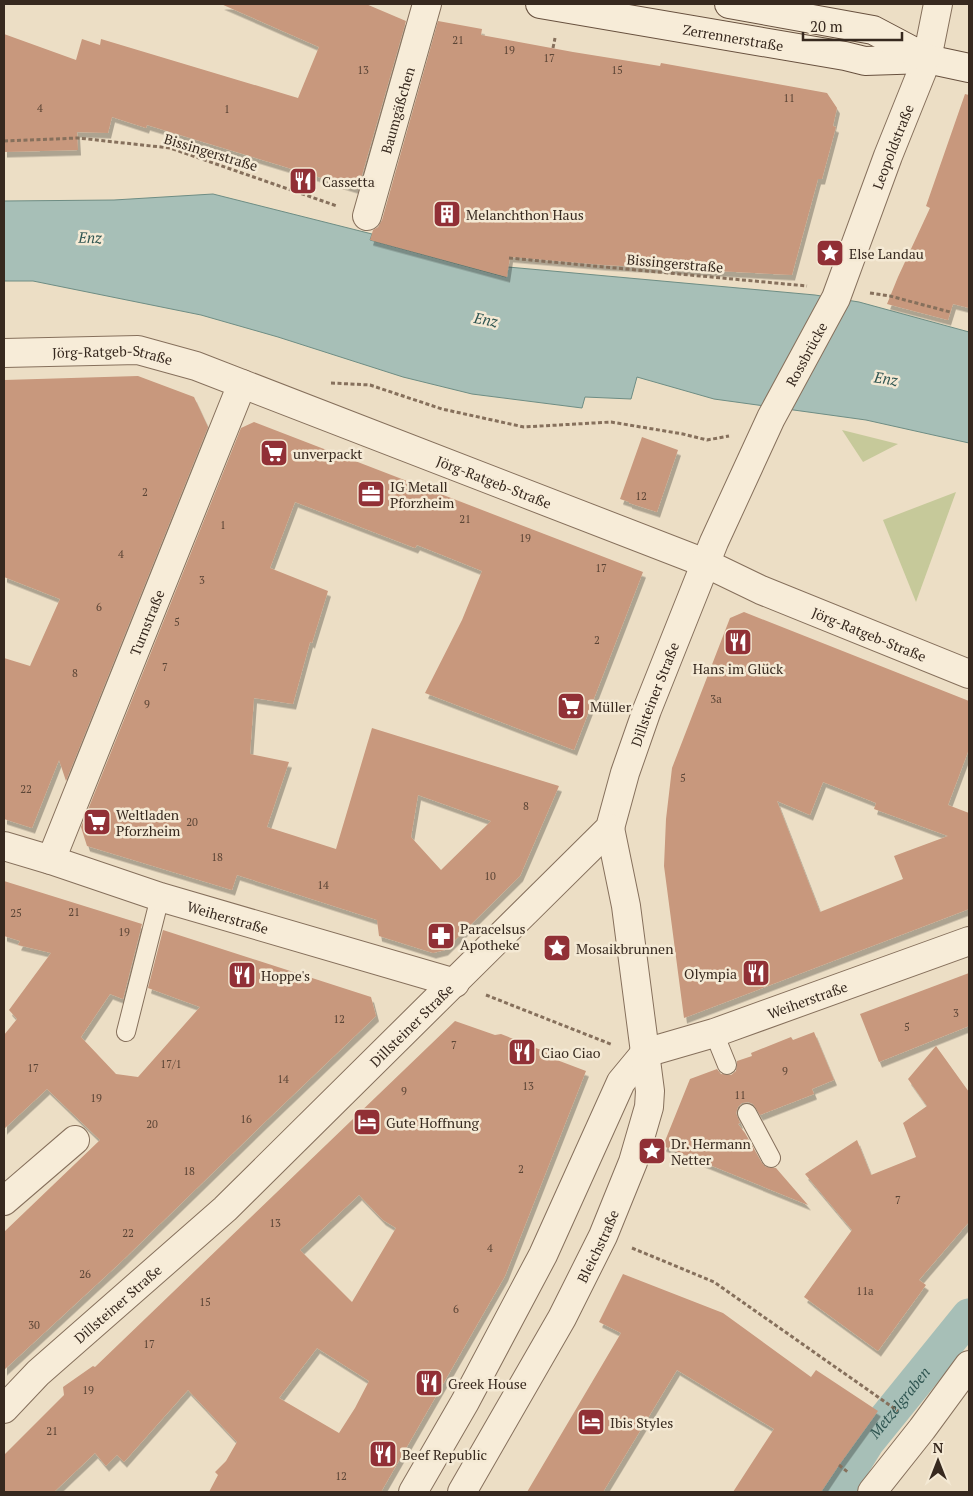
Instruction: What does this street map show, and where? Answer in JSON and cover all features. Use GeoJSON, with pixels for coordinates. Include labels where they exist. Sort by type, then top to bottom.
{"type":"FeatureCollection","features":[{"type":"Feature","properties":{"kind":"street","name":"Baumgäßchen"},"geometry":{"type":"LineString","coordinates":[[368,216],[427,4]]}},
{"type":"Feature","properties":{"kind":"street","name":"Zerrennerstraße"},"geometry":{"type":"LineString","coordinates":[[540,4],[865,61],[927,59],[969,68]]}},
{"type":"Feature","properties":{"kind":"street","name":"Zerrennerstraße"},"geometry":{"type":"LineString","coordinates":[[729,4],[873,30],[927,59]]}},
{"type":"Feature","properties":{"kind":"street","name":"Leopoldstraße"},"geometry":{"type":"LineString","coordinates":[[838,293],[888,156],[927,59],[938,4]]}},
{"type":"Feature","properties":{"kind":"street","name":"Rossbrücke"},"geometry":{"type":"LineString","coordinates":[[771,419],[838,293]]}},
{"type":"Feature","properties":{"kind":"street","name":"Jörg-Ratgeb-Straße"},"geometry":{"type":"LineString","coordinates":[[4,352],[138,350],[196,366],[705,563],[761,590],[969,674]]}},
{"type":"Feature","properties":{"kind":"street","name":"Turnstraße"},"geometry":{"type":"LineString","coordinates":[[51,860],[242,384]]}},
{"type":"Feature","properties":{"kind":"street"},"geometry":{"type":"LineString","coordinates":[[705,563],[771,419]]}},
{"type":"Feature","properties":{"kind":"street","name":"Dillsteiner Straße"},"geometry":{"type":"LineString","coordinates":[[4,1409],[38,1373],[225,1209],[610,828],[625,773],[647,710],[705,563]]}},
{"type":"Feature","properties":{"kind":"street","name":"Bleichstraße"},"geometry":{"type":"LineString","coordinates":[[462,1492],[604,1236],[633,1162],[649,1107],[650,1091],[626,906],[610,828]]}},
{"type":"Feature","properties":{"kind":"street","name":"Weiherstraße"},"geometry":{"type":"LineString","coordinates":[[4,846],[160,897],[455,983]]}},
{"type":"Feature","properties":{"kind":"street","name":"Weiherstraße"},"geometry":{"type":"LineString","coordinates":[[645,1053],[714,1033],[969,941]]}},
{"type":"Feature","properties":{"kind":"street"},"geometry":{"type":"LineString","coordinates":[[414,1492],[465,1402],[543,1255],[621,1082],[645,1053]]}},
{"type":"Feature","properties":{"kind":"street"},"geometry":{"type":"LineString","coordinates":[[4,1201],[75,1140]]}},
{"type":"Feature","properties":{"kind":"street"},"geometry":{"type":"LineString","coordinates":[[872,1492],[969,1365]]}},
{"type":"Feature","properties":{"kind":"street"},"geometry":{"type":"LineString","coordinates":[[465,1402],[501,1423]]}},
{"type":"Feature","properties":{"kind":"lane"},"geometry":{"type":"LineString","coordinates":[[126,1032],[160,897]]}},
{"type":"Feature","properties":{"kind":"lane"},"geometry":{"type":"LineString","coordinates":[[714,1033],[727,1065]]}},
{"type":"Feature","properties":{"kind":"lane"},"geometry":{"type":"LineString","coordinates":[[747,1114],[771,1158]]}},
{"type":"Feature","properties":{"kind":"path","name":"Bissingerstraße"},"geometry":{"type":"LineString","coordinates":[[4,141],[78,138],[170,148],[368,216]]}},
{"type":"Feature","properties":{"kind":"path","name":"Bissingerstraße"},"geometry":{"type":"LineString","coordinates":[[511,259],[838,293]]}},
{"type":"Feature","properties":{"kind":"path"},"geometry":{"type":"LineString","coordinates":[[890,296],[950,312]]}},
{"type":"Feature","properties":{"kind":"path"},"geometry":{"type":"LineString","coordinates":[[321,382],[370,385],[442,409],[524,427],[611,422],[707,440],[771,419]]}},
{"type":"Feature","properties":{"kind":"path"},"geometry":{"type":"LineString","coordinates":[[455,983],[624,1049],[645,1053]]}},
{"type":"Feature","properties":{"kind":"path"},"geometry":{"type":"LineString","coordinates":[[604,1236],[714,1282],[872,1393]]}},
{"type":"Feature","properties":{"kind":"green space"},"geometry":{"type":"Polygon","coordinates":[[[842,430],[898,444],[863,462],[842,430]]]}},
{"type":"Feature","properties":{"kind":"green space"},"geometry":{"type":"Polygon","coordinates":[[[956,492],[916,602],[883,520],[956,492]]]}},
{"type":"Feature","properties":{"kind":"water","name":"Enz"},"geometry":{"type":"Polygon","coordinates":[[[213,194],[372,234],[370,240],[506,277],[508,267],[815,295],[859,302],[969,332],[969,443],[866,420],[714,399],[637,377],[631,399],[585,397],[582,408],[472,394],[403,377],[278,337],[201,315],[33,281],[4,281],[4,201],[114,200],[213,194]]]}},
{"type":"Feature","properties":{"kind":"building"},"geometry":{"type":"Polygon","coordinates":[[[221,4],[366,4],[406,21],[358,189],[147,125],[146,128],[112,117],[108,133],[77,132],[78,150],[4,152],[4,34],[76,60],[82,39],[100,45],[101,39],[298,98],[319,47],[221,4]]]}},
{"type":"Feature","properties":{"kind":"building"},"geometry":{"type":"Polygon","coordinates":[[[438,21],[482,29],[481,35],[660,66],[661,63],[827,93],[837,108],[833,126],[836,127],[822,179],[818,179],[792,275],[604,265],[510,257],[507,277],[370,240],[373,230],[378,227],[382,220],[438,21]]]}},
{"type":"Feature","properties":{"kind":"building"},"geometry":{"type":"Polygon","coordinates":[[[965,94],[969,95],[969,308],[953,304],[948,320],[887,304],[930,208],[926,206],[965,94]]]}},
{"type":"Feature","properties":{"kind":"building"},"geometry":{"type":"Polygon","coordinates":[[[138,376],[194,397],[208,427],[66,781],[59,760],[32,828],[4,819],[4,658],[30,666],[60,599],[4,577],[4,380],[138,376]]]}},
{"type":"Feature","properties":{"kind":"building"},"geometry":{"type":"Polygon","coordinates":[[[254,422],[643,572],[574,750],[425,693],[462,620],[482,571],[417,545],[415,548],[295,502],[270,568],[328,591],[312,643],[310,642],[293,704],[254,698],[250,754],[289,762],[267,827],[336,849],[372,728],[559,786],[520,876],[445,950],[433,953],[379,936],[377,920],[237,875],[232,890],[87,846],[81,827],[241,428],[254,422]],[[418,795],[411,837],[441,870],[491,821],[418,795]]]}},
{"type":"Feature","properties":{"kind":"building"},"geometry":{"type":"Polygon","coordinates":[[[642,437],[678,450],[657,512],[620,499],[642,437]]]}},
{"type":"Feature","properties":{"kind":"building"},"geometry":{"type":"Polygon","coordinates":[[[744,612],[969,701],[969,749],[948,805],[969,813],[969,909],[684,1018],[664,866],[666,819],[672,768],[730,618],[744,612]],[[823,782],[810,815],[777,801],[820,912],[903,879],[894,856],[948,836],[874,809],[876,803],[823,782]]]}},
{"type":"Feature","properties":{"kind":"building"},"geometry":{"type":"Polygon","coordinates":[[[4,881],[142,924],[123,999],[110,994],[81,1037],[116,1074],[138,1077],[200,1007],[148,988],[163,930],[371,997],[376,1016],[121,1262],[4,1370],[4,1232],[100,1140],[47,1089],[4,1129],[4,1035],[17,1019],[9,1010],[51,953],[18,945],[20,941],[4,936],[4,881]]]}},
{"type":"Feature","properties":{"kind":"building"},"geometry":{"type":"Polygon","coordinates":[[[969,973],[969,1026],[879,1062],[860,1014],[969,973]]]}},
{"type":"Feature","properties":{"kind":"building"},"geometry":{"type":"Polygon","coordinates":[[[455,1021],[495,1035],[501,1034],[546,1052],[549,1057],[586,1071],[505,1276],[381,1492],[209,1492],[218,1475],[215,1472],[226,1461],[237,1442],[188,1390],[124,1462],[117,1455],[106,1466],[95,1453],[54,1492],[4,1492],[4,1455],[64,1395],[63,1387],[93,1366],[95,1367],[455,1021]],[[359,1195],[300,1250],[352,1302],[396,1228],[383,1220],[359,1195]],[[317,1348],[279,1398],[339,1433],[369,1381],[317,1348]]]}},
{"type":"Feature","properties":{"kind":"building"},"geometry":{"type":"Polygon","coordinates":[[[814,1032],[834,1080],[812,1089],[814,1094],[760,1115],[753,1104],[748,1102],[742,1103],[736,1113],[740,1123],[738,1124],[762,1163],[766,1167],[776,1168],[808,1205],[663,1146],[690,1079],[717,1069],[721,1074],[731,1075],[736,1071],[737,1061],[752,1056],[751,1053],[791,1037],[793,1040],[814,1032]]]}},
{"type":"Feature","properties":{"kind":"building"},"geometry":{"type":"Polygon","coordinates":[[[936,1046],[969,1092],[969,1222],[919,1280],[926,1285],[878,1351],[804,1297],[852,1230],[805,1174],[857,1140],[871,1175],[916,1157],[903,1123],[927,1106],[908,1079],[936,1046]]]}},
{"type":"Feature","properties":{"kind":"building"},"geometry":{"type":"Polygon","coordinates":[[[623,1274],[723,1313],[811,1377],[816,1370],[878,1411],[821,1492],[733,1492],[774,1429],[677,1370],[603,1492],[527,1492],[621,1333],[599,1322],[623,1274]]]}},
{"type":"Feature","properties":{"kind":"waterway","name":"Metzelgraben"},"geometry":{"type":"LineString","coordinates":[[836,1492],[867,1442],[969,1316]]}},
{"type":"Feature","properties":{"kind":"place","name":"Cassetta"},"geometry":{"type":"Point","coordinates":[303,181]}},
{"type":"Feature","properties":{"kind":"place","name":"Melanchthon Haus"},"geometry":{"type":"Point","coordinates":[447,214]}},
{"type":"Feature","properties":{"kind":"place","name":"Else Landau"},"geometry":{"type":"Point","coordinates":[830,253]}},
{"type":"Feature","properties":{"kind":"place","name":"unverpackt"},"geometry":{"type":"Point","coordinates":[274,453]}},
{"type":"Feature","properties":{"kind":"place","name":"IG Metall Pforzheim"},"geometry":{"type":"Point","coordinates":[371,494]}},
{"type":"Feature","properties":{"kind":"place","name":"Hans im Glück"},"geometry":{"type":"Point","coordinates":[738,642]}},
{"type":"Feature","properties":{"kind":"place","name":"Müller"},"geometry":{"type":"Point","coordinates":[571,706]}},
{"type":"Feature","properties":{"kind":"place","name":"Weltladen Pforzheim"},"geometry":{"type":"Point","coordinates":[97,822]}},
{"type":"Feature","properties":{"kind":"place","name":"Paracelsus Apotheke"},"geometry":{"type":"Point","coordinates":[441,936]}},
{"type":"Feature","properties":{"kind":"place","name":"Mosaikbrunnen"},"geometry":{"type":"Point","coordinates":[557,948]}},
{"type":"Feature","properties":{"kind":"place","name":"Olympia"},"geometry":{"type":"Point","coordinates":[756,973]}},
{"type":"Feature","properties":{"kind":"place","name":"Hoppe's"},"geometry":{"type":"Point","coordinates":[242,975]}},
{"type":"Feature","properties":{"kind":"place","name":"Ciao Ciao"},"geometry":{"type":"Point","coordinates":[522,1052]}},
{"type":"Feature","properties":{"kind":"place","name":"Gute Hoffnung"},"geometry":{"type":"Point","coordinates":[367,1122]}},
{"type":"Feature","properties":{"kind":"place","name":"Dr. Hermann Netter"},"geometry":{"type":"Point","coordinates":[652,1151]}},
{"type":"Feature","properties":{"kind":"place","name":"Greek House"},"geometry":{"type":"Point","coordinates":[429,1383]}},
{"type":"Feature","properties":{"kind":"place","name":"Ibis Styles"},"geometry":{"type":"Point","coordinates":[591,1422]}},
{"type":"Feature","properties":{"kind":"place","name":"Beef Republic"},"geometry":{"type":"Point","coordinates":[383,1454]}}]}
